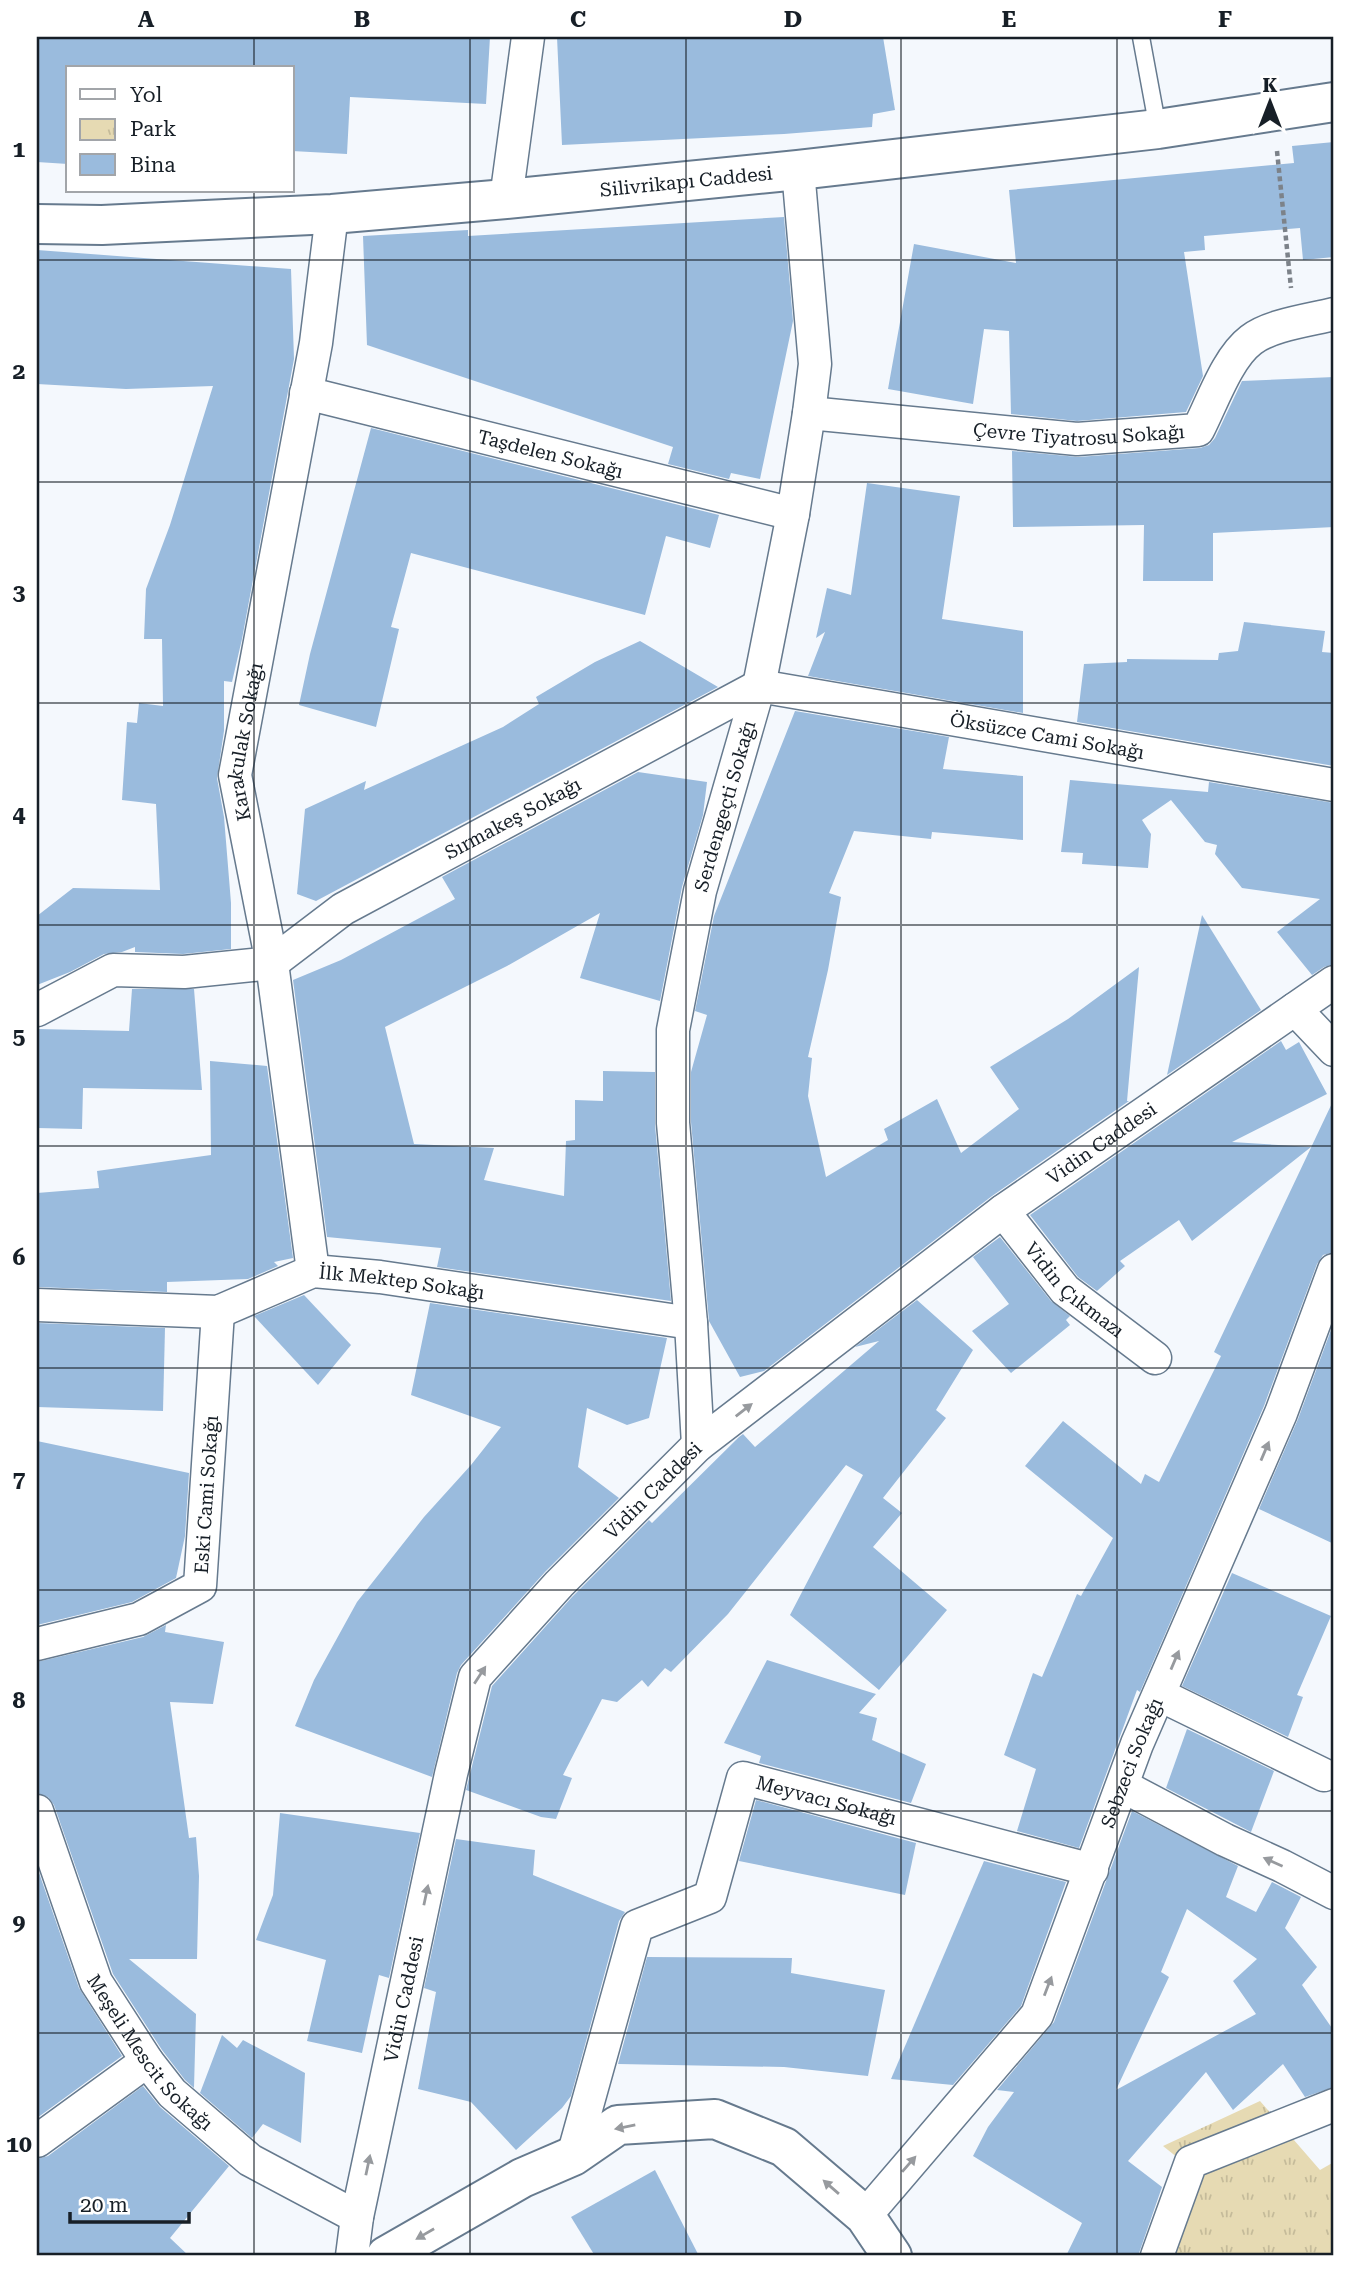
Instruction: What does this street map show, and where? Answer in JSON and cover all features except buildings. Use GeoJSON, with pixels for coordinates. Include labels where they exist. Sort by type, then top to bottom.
{"type":"FeatureCollection","features":[{"type":"Feature","properties":{"kind":"main road","name":"Silivrikapı Caddesi"},"geometry":{"type":"LineString","coordinates":[[37,224],[102,225],[332,214],[506,199],[1158,130],[1334,102]]}},
{"type":"Feature","properties":{"kind":"main road"},"geometry":{"type":"LineString","coordinates":[[386,2256],[522,2178],[573,2156],[618,2125],[715,2119],[784,2147],[864,2216],[892,2256]]}},
{"type":"Feature","properties":{"kind":"street"},"geometry":{"type":"LineString","coordinates":[[506,199],[528,37]]}},
{"type":"Feature","properties":{"kind":"street","name":"Serdengeçti Sokağı"},"geometry":{"type":"LineString","coordinates":[[698,1445],[691,1323],[673,1123],[673,1031],[700,891],[759,685],[793,514],[809,413],[815,364],[798,170]]}},
{"type":"Feature","properties":{"kind":"street","name":"Karakulak Sokağı"},"geometry":{"type":"LineString","coordinates":[[313,1271],[272,962],[236,775],[316,343],[332,214]]}},
{"type":"Feature","properties":{"kind":"street","name":"Çevre Tiyatrosu Sokağı"},"geometry":{"type":"LineString","coordinates":[[809,413],[1077,439],[1198,430],[1234,359],[1251,339],[1295,323],[1334,314]]}},
{"type":"Feature","properties":{"kind":"street","name":"Taşdelen Sokağı"},"geometry":{"type":"LineString","coordinates":[[306,393],[793,514]]}},
{"type":"Feature","properties":{"kind":"street","name":"Sırmakeş Sokağı"},"geometry":{"type":"LineString","coordinates":[[272,962],[343,909],[759,685]]}},
{"type":"Feature","properties":{"kind":"street","name":"Öksüzce Cami Sokağı"},"geometry":{"type":"LineString","coordinates":[[759,685],[1334,785]]}},
{"type":"Feature","properties":{"kind":"street"},"geometry":{"type":"LineString","coordinates":[[37,1010],[113,971],[184,972],[272,962]]}},
{"type":"Feature","properties":{"kind":"street","name":"Vidin Caddesi"},"geometry":{"type":"LineString","coordinates":[[352,2256],[357,2217],[451,1774],[475,1677],[559,1584],[698,1445],[1003,1211],[1334,982]]}},
{"type":"Feature","properties":{"kind":"street"},"geometry":{"type":"LineString","coordinates":[[1295,1009],[1334,1050]]}},
{"type":"Feature","properties":{"kind":"street","name":"Vidin Çıkmazı"},"geometry":{"type":"LineString","coordinates":[[1003,1211],[1065,1290],[1155,1358]]}},
{"type":"Feature","properties":{"kind":"street","name":"Sebzeci Sokağı"},"geometry":{"type":"LineString","coordinates":[[864,2216],[1037,2015],[1137,1744],[1281,1413],[1334,1270]]}},
{"type":"Feature","properties":{"kind":"street","name":"İlk Mektep Sokağı"},"geometry":{"type":"LineString","coordinates":[[37,1305],[218,1312],[313,1271],[380,1277],[691,1323]]}},
{"type":"Feature","properties":{"kind":"street","name":"Eski Cami Sokağı"},"geometry":{"type":"LineString","coordinates":[[37,1644],[139,1619],[200,1586],[218,1312]]}},
{"type":"Feature","properties":{"kind":"street"},"geometry":{"type":"LineString","coordinates":[[1160,1695],[1324,1775]]}},
{"type":"Feature","properties":{"kind":"street","name":"Meyvacı Sokağı"},"geometry":{"type":"LineString","coordinates":[[573,2156],[637,1926],[710,1897],[743,1779],[1092,1870]]}},
{"type":"Feature","properties":{"kind":"street"},"geometry":{"type":"LineString","coordinates":[[1123,1786],[1334,1893]]}},
{"type":"Feature","properties":{"kind":"street","name":"Meşeli Mescit Sokağı"},"geometry":{"type":"LineString","coordinates":[[37,1811],[96,1982],[146,2061],[172,2093],[250,2160],[357,2217]]}},
{"type":"Feature","properties":{"kind":"street"},"geometry":{"type":"LineString","coordinates":[[37,2141],[146,2061]]}},
{"type":"Feature","properties":{"kind":"street"},"geometry":{"type":"LineString","coordinates":[[1157,2256],[1191,2162],[1334,2105]]}},
{"type":"Feature","properties":{"kind":"lane"},"geometry":{"type":"LineString","coordinates":[[1141,37],[1158,130]]}},
{"type":"Feature","properties":{"kind":"path"},"geometry":{"type":"LineString","coordinates":[[1273,112],[1295,323]]}},
{"type":"Feature","properties":{"kind":"green space"},"geometry":{"type":"Polygon","coordinates":[[[1260,2101],[1320,2170],[1334,2162],[1334,2256],[1160,2256],[1198,2174],[1163,2146],[1260,2101]]]}}]}
